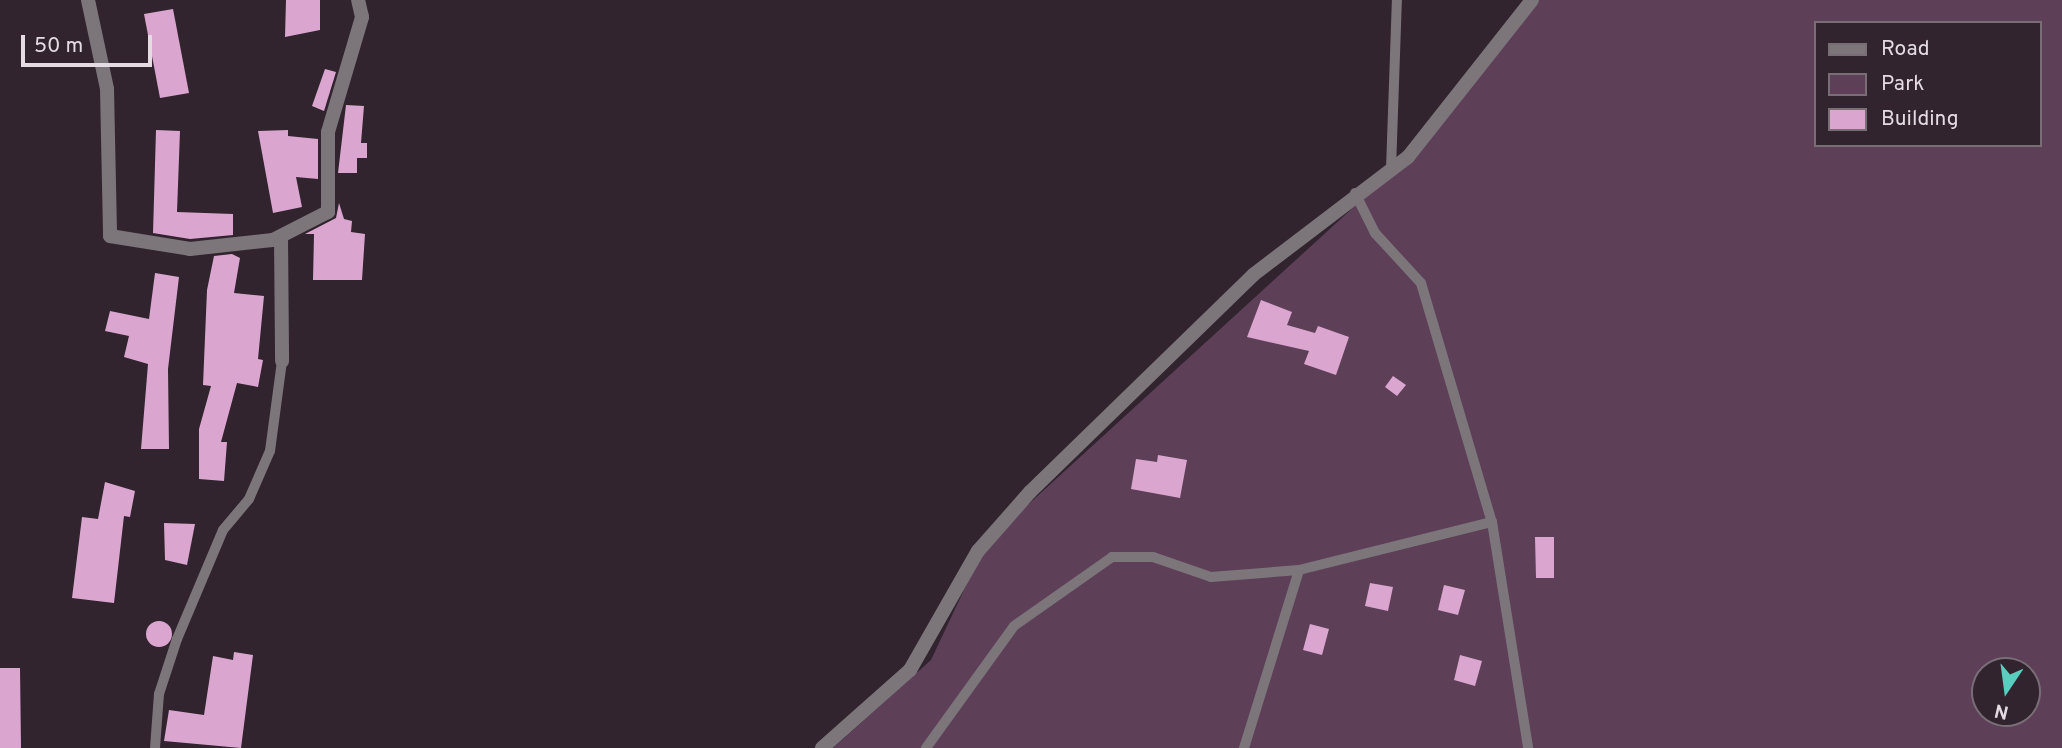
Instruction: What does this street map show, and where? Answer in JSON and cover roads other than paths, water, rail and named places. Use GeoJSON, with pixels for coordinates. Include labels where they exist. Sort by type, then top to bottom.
{"type":"FeatureCollection","features":[{"type":"Feature","properties":{"kind":"street"},"geometry":{"type":"LineString","coordinates":[[88,0],[107,89],[110,236],[190,249],[281,237],[328,212],[328,132],[357,36],[358,0]]}},
{"type":"Feature","properties":{"kind":"street"},"geometry":{"type":"LineString","coordinates":[[822,748],[910,670],[978,551],[1030,492],[1150,369],[1355,193],[1422,144],[1532,0]]}},
{"type":"Feature","properties":{"kind":"street"},"geometry":{"type":"LineString","coordinates":[[281,237],[282,361]]}},
{"type":"Feature","properties":{"kind":"lane"},"geometry":{"type":"LineString","coordinates":[[1391,169],[1397,0]]}},
{"type":"Feature","properties":{"kind":"lane"},"geometry":{"type":"LineString","coordinates":[[1355,193],[1376,233],[1421,283],[1492,522],[1528,748]]}},
{"type":"Feature","properties":{"kind":"lane"},"geometry":{"type":"LineString","coordinates":[[155,748],[159,694],[177,639],[223,530],[249,499],[270,451],[282,361]]}},
{"type":"Feature","properties":{"kind":"lane"},"geometry":{"type":"LineString","coordinates":[[926,748],[1014,626],[1112,557],[1153,557],[1211,577],[1299,570],[1492,522]]}},
{"type":"Feature","properties":{"kind":"lane"},"geometry":{"type":"LineString","coordinates":[[1244,748],[1299,570]]}}]}
